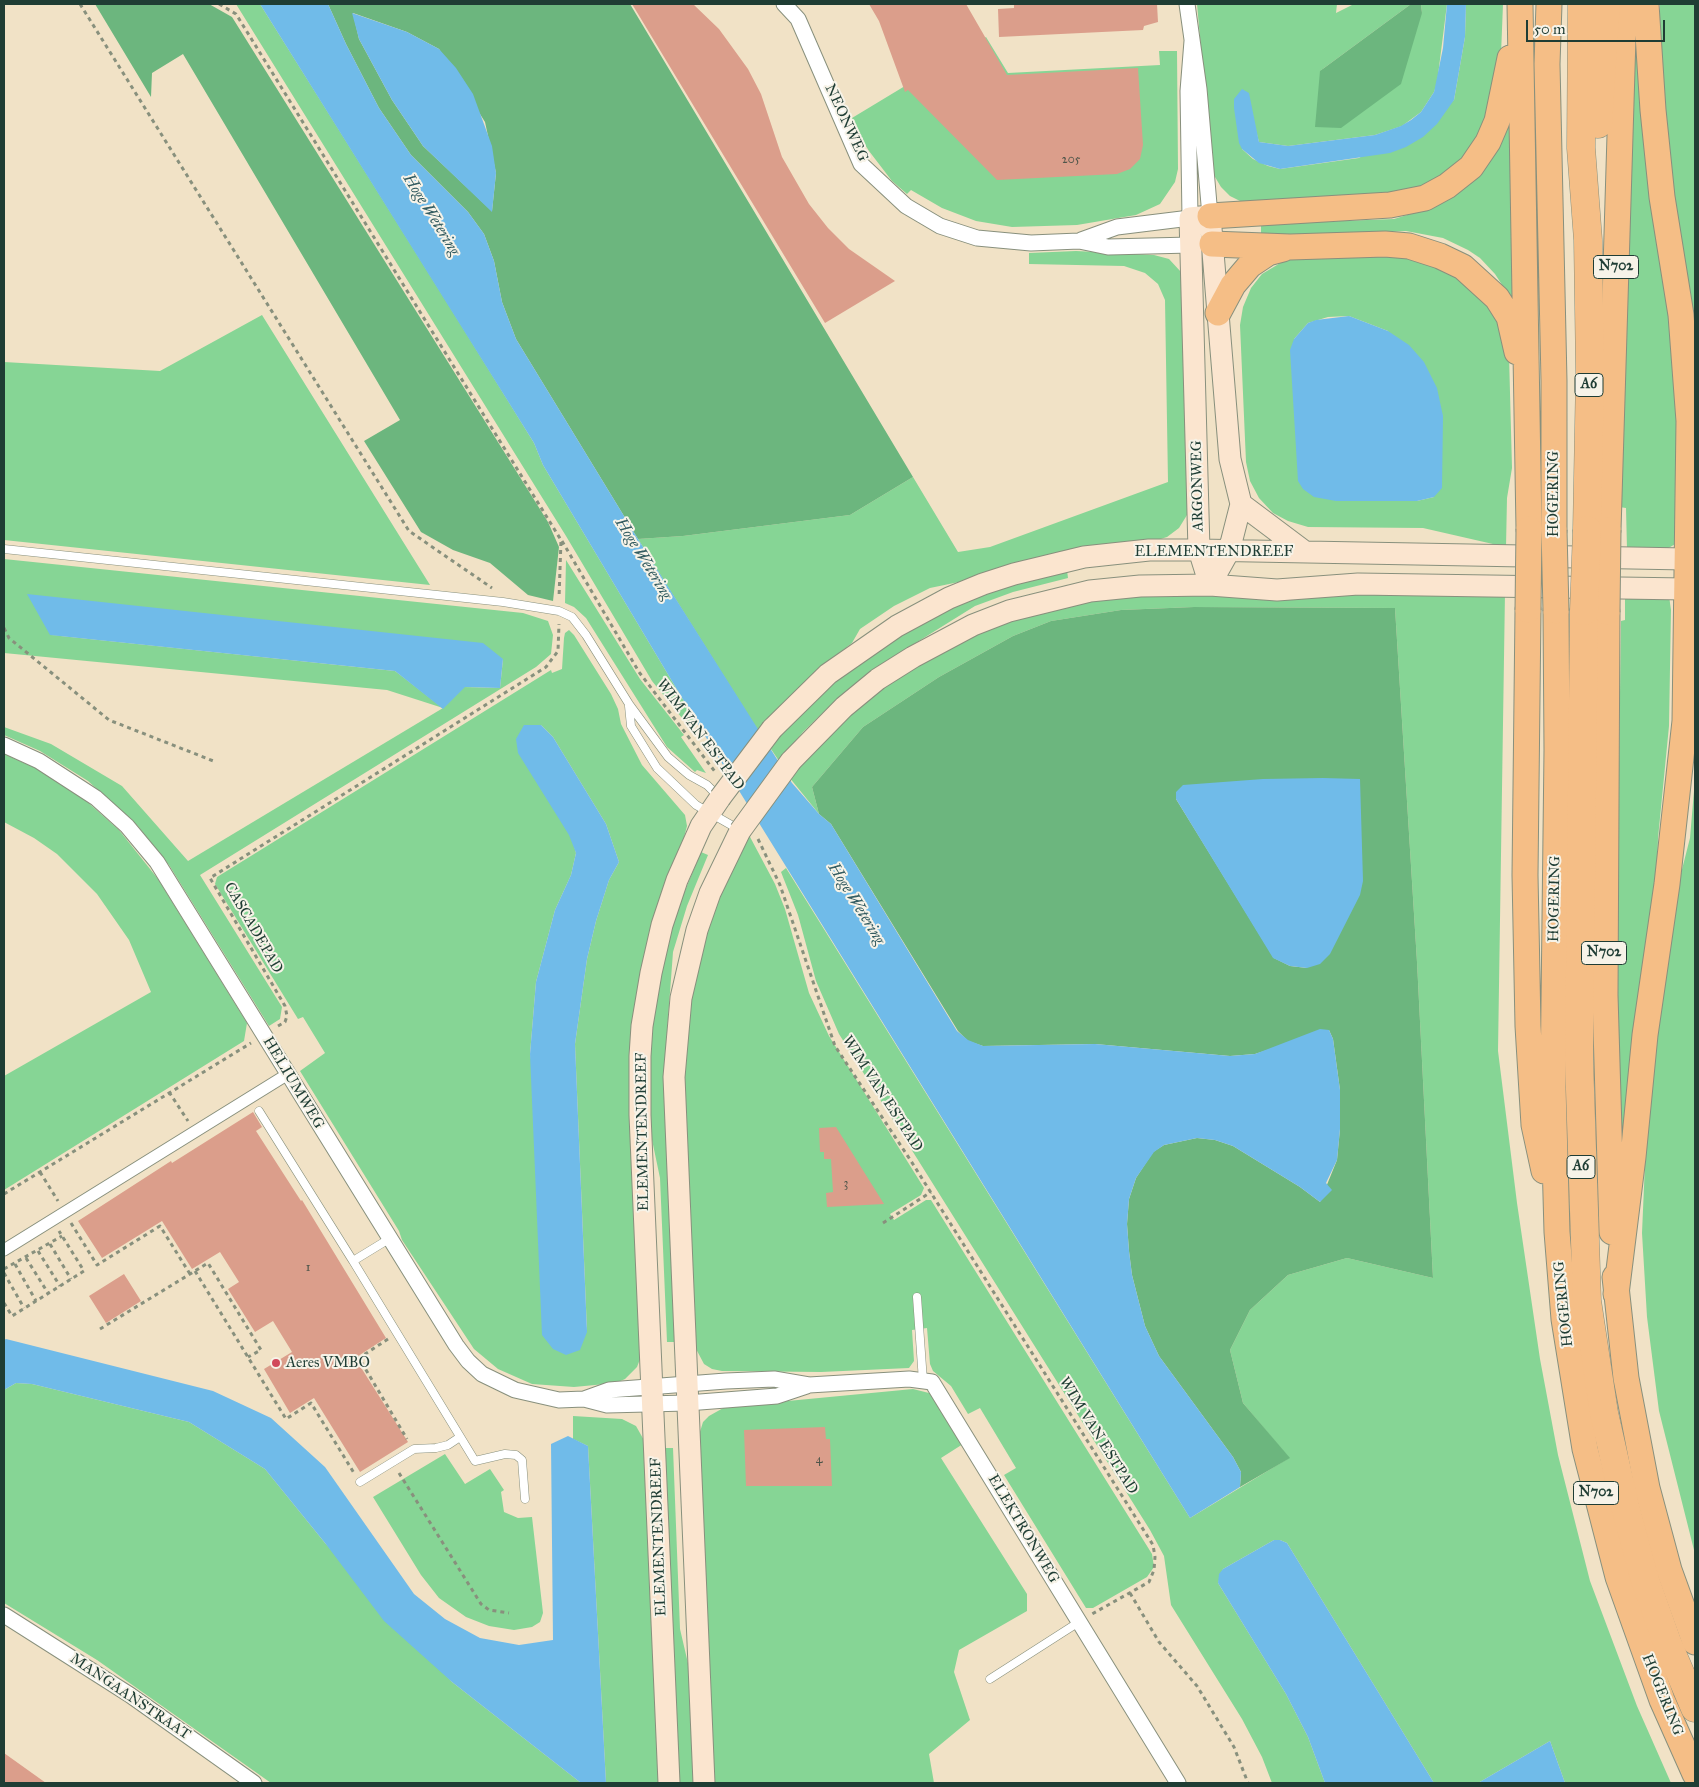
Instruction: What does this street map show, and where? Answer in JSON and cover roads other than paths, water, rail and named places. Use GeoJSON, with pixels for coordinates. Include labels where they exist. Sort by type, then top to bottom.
{"type":"FeatureCollection","features":[{"type":"Feature","properties":{"kind":"highway","name":"N702"},"geometry":{"type":"LineString","coordinates":[[1200,217],[1390,205],[1425,198],[1448,186],[1471,167],[1488,142],[1497,121],[1504,95],[1520,4]]}},
{"type":"Feature","properties":{"kind":"highway","name":"N702"},"geometry":{"type":"LineString","coordinates":[[1520,4],[1529,441],[1525,875],[1528,1026],[1534,1125],[1557,1232]]}},
{"type":"Feature","properties":{"kind":"highway","name":"HOGERING"},"geometry":{"type":"LineString","coordinates":[[1549,4],[1548,64],[1557,750],[1553,1087],[1557,1232],[1564,1319],[1573,1386],[1601,1516],[1618,1577],[1662,1700],[1695,1774]]}},
{"type":"Feature","properties":{"kind":"highway","name":"A6"},"geometry":{"type":"LineString","coordinates":[[1582,4],[1581,148],[1588,240],[1590,374],[1597,530],[1596,612],[1579,1059],[1587,1301],[1604,1413],[1628,1516],[1645,1580],[1667,1642],[1695,1708]]}},
{"type":"Feature","properties":{"kind":"highway","name":"A6"},"geometry":{"type":"LineString","coordinates":[[1588,240],[1597,144],[1606,4]]}},
{"type":"Feature","properties":{"kind":"highway","name":"N702"},"geometry":{"type":"LineString","coordinates":[[1597,530],[1624,4]]}},
{"type":"Feature","properties":{"kind":"highway","name":"N702"},"geometry":{"type":"LineString","coordinates":[[1616,1294],[1634,1157],[1645,1035],[1673,838],[1685,721],[1689,421],[1681,315],[1659,168],[1650,76],[1646,4]]}},
{"type":"Feature","properties":{"kind":"highway","name":"N702"},"geometry":{"type":"LineString","coordinates":[[1202,245],[1290,247],[1393,244],[1409,246],[1440,256],[1463,267],[1483,283],[1509,317],[1515,337],[1529,441]]}},
{"type":"Feature","properties":{"kind":"highway","name":"N702"},"geometry":{"type":"LineString","coordinates":[[1218,313],[1233,286],[1250,265],[1268,253],[1290,247]]}},
{"type":"Feature","properties":{"kind":"highway","name":"N702"},"geometry":{"type":"LineString","coordinates":[[1596,612],[1611,1208],[1616,1294],[1626,1378],[1647,1488],[1669,1570],[1695,1642]]}},
{"type":"Feature","properties":{"kind":"main road","name":"ARGONWEG"},"geometry":{"type":"LineString","coordinates":[[1200,217],[1202,245],[1199,550],[1210,585]]}},
{"type":"Feature","properties":{"kind":"main road","name":"ARGONWEG"},"geometry":{"type":"LineString","coordinates":[[1202,245],[1218,313],[1230,459],[1241,504],[1228,551],[1210,585]]}},
{"type":"Feature","properties":{"kind":"main road"},"geometry":{"type":"LineString","coordinates":[[1241,504],[1305,552]]}},
{"type":"Feature","properties":{"kind":"main road","name":"ELEMENTENDREEF"},"geometry":{"type":"LineString","coordinates":[[669,1783],[640,1115],[642,1026],[662,925],[677,880],[716,796],[772,729],[828,674],[862,648],[897,626],[949,598],[1014,574],[1084,557],[1149,550],[1686,559]]}},
{"type":"Feature","properties":{"kind":"main road"},"geometry":{"type":"LineString","coordinates":[[704,1783],[674,1077],[676,1036],[686,971],[697,930],[710,893],[791,760],[844,707],[878,679],[913,656],[973,625],[1043,601],[1090,592],[1140,586],[1210,585],[1277,590],[1358,584],[1686,590]]}},
{"type":"Feature","properties":{"kind":"street","name":"NEONWEG"},"geometry":{"type":"LineString","coordinates":[[784,4],[798,19],[861,164],[906,206],[940,226],[977,238],[1031,243],[1080,241],[1108,247],[1202,245]]}},
{"type":"Feature","properties":{"kind":"street","name":"ARGONWEG"},"geometry":{"type":"LineString","coordinates":[[1187,4],[1199,90],[1200,217]]}},
{"type":"Feature","properties":{"kind":"street","name":"ARGONWEG"},"geometry":{"type":"LineString","coordinates":[[1192,41],[1188,91],[1200,217]]}},
{"type":"Feature","properties":{"kind":"street","name":"NEONWEG"},"geometry":{"type":"LineString","coordinates":[[1080,241],[1118,228],[1200,217]]}},
{"type":"Feature","properties":{"kind":"street","name":"HELIUMWEG"},"geometry":{"type":"LineString","coordinates":[[4,745],[39,760],[96,798],[127,826],[157,862],[389,1239],[468,1361],[482,1374],[515,1390],[538,1397],[559,1400],[584,1399],[607,1405],[653,1395],[686,1393]]}},
{"type":"Feature","properties":{"kind":"street"},"geometry":{"type":"LineString","coordinates":[[4,1250],[288,1074]]}},
{"type":"Feature","properties":{"kind":"street"},"geometry":{"type":"LineString","coordinates":[[686,1393],[777,1396],[809,1385],[909,1379],[923,1381]]}},
{"type":"Feature","properties":{"kind":"street","name":"ELEKTRONWEG"},"geometry":{"type":"LineString","coordinates":[[923,1381],[932,1382],[1178,1783]]}},
{"type":"Feature","properties":{"kind":"street","name":"MANGAANSTRAAT"},"geometry":{"type":"LineString","coordinates":[[4,1615],[130,1695],[254,1783]]}},
{"type":"Feature","properties":{"kind":"lane"},"geometry":{"type":"LineString","coordinates":[[4,549],[503,602],[559,611],[572,617],[586,635],[629,704],[668,756],[689,775],[707,785],[748,832]]}},
{"type":"Feature","properties":{"kind":"lane"},"geometry":{"type":"LineString","coordinates":[[629,704],[632,726],[657,768],[675,788],[696,805],[716,796]]}},
{"type":"Feature","properties":{"kind":"lane"},"geometry":{"type":"LineString","coordinates":[[259,1111],[475,1461],[505,1454],[519,1457],[524,1467],[525,1499]]}},
{"type":"Feature","properties":{"kind":"lane"},"geometry":{"type":"LineString","coordinates":[[352,1261],[389,1239]]}},
{"type":"Feature","properties":{"kind":"lane"},"geometry":{"type":"LineString","coordinates":[[917,1297],[923,1381]]}},
{"type":"Feature","properties":{"kind":"lane"},"geometry":{"type":"LineString","coordinates":[[360,1482],[414,1449],[436,1448],[448,1445],[460,1437]]}},
{"type":"Feature","properties":{"kind":"lane"},"geometry":{"type":"LineString","coordinates":[[990,1680],[1079,1622]]}},
{"type":"Feature","properties":{"kind":"water","name":"Hoge Wetering"},"geometry":{"type":"Polygon","coordinates":[[[260,4],[328,4],[379,108],[411,155],[468,212],[484,234],[494,261],[502,302],[516,339],[638,539],[792,783],[819,814],[831,824],[957,1031],[968,1040],[983,1046],[1095,1044],[1230,1056],[1255,1054],[1320,1029],[1329,1030],[1333,1039],[1340,1090],[1340,1129],[1337,1160],[1326,1183],[1332,1190],[1320,1202],[1300,1187],[1233,1146],[1215,1140],[1197,1138],[1164,1145],[1154,1152],[1136,1178],[1129,1199],[1127,1224],[1132,1275],[1145,1326],[1159,1356],[1233,1457],[1241,1472],[1240,1487],[1190,1518],[697,723],[543,465],[534,443],[260,4]]]}},
{"type":"Feature","properties":{"kind":"water"},"geometry":{"type":"Polygon","coordinates":[[[1447,4],[1466,4],[1465,37],[1454,100],[1437,124],[1423,137],[1406,147],[1390,153],[1280,169],[1259,163],[1242,149],[1239,143],[1234,99],[1242,89],[1249,93],[1259,142],[1288,146],[1375,135],[1401,126],[1411,120],[1421,112],[1434,92],[1443,48],[1447,4]]]}},
{"type":"Feature","properties":{"kind":"water"},"geometry":{"type":"Polygon","coordinates":[[[352,13],[407,32],[439,49],[456,68],[473,94],[492,146],[496,173],[492,212],[423,146],[392,100],[359,39],[352,13]]]}},
{"type":"Feature","properties":{"kind":"water"},"geometry":{"type":"Polygon","coordinates":[[[1349,316],[1388,331],[1409,345],[1424,362],[1437,388],[1443,416],[1442,488],[1434,497],[1417,501],[1336,501],[1314,497],[1303,489],[1298,481],[1290,350],[1294,339],[1308,323],[1316,320],[1349,316]]]}},
{"type":"Feature","properties":{"kind":"water"},"geometry":{"type":"Polygon","coordinates":[[[27,594],[483,643],[503,659],[500,688],[465,687],[443,709],[395,671],[50,635],[27,594]]]}},
{"type":"Feature","properties":{"kind":"water"},"geometry":{"type":"Polygon","coordinates":[[[524,725],[541,725],[553,737],[606,824],[619,862],[609,880],[596,921],[587,959],[575,1044],[587,1332],[580,1350],[566,1355],[553,1349],[542,1335],[530,1054],[536,982],[555,910],[571,875],[576,853],[569,835],[518,753],[516,739],[524,725]]]}},
{"type":"Feature","properties":{"kind":"water"},"geometry":{"type":"Polygon","coordinates":[[[1263,779],[1360,779],[1363,881],[1360,895],[1330,954],[1320,964],[1307,968],[1290,966],[1273,958],[1176,799],[1176,792],[1183,785],[1263,779]]]}},
{"type":"Feature","properties":{"kind":"water"},"geometry":{"type":"Polygon","coordinates":[[[4,1340],[213,1391],[271,1418],[325,1467],[414,1594],[445,1619],[480,1638],[519,1645],[553,1640],[551,1444],[568,1436],[588,1446],[606,1783],[581,1783],[452,1682],[384,1621],[325,1543],[265,1469],[189,1422],[32,1384],[16,1383],[4,1390],[4,1340]]]}},
{"type":"Feature","properties":{"kind":"water"},"geometry":{"type":"Polygon","coordinates":[[[1274,1540],[1287,1543],[1434,1783],[1325,1783],[1308,1737],[1286,1694],[1218,1583],[1219,1574],[1223,1569],[1274,1540]]]}},
{"type":"Feature","properties":{"kind":"water"},"geometry":{"type":"Polygon","coordinates":[[[1550,1741],[1565,1783],[1478,1783],[1550,1741]]]}},
{"type":"Feature","properties":{"kind":"place","name":"Aeres VMBO"},"geometry":{"type":"Point","coordinates":[276,1363]}}]}
